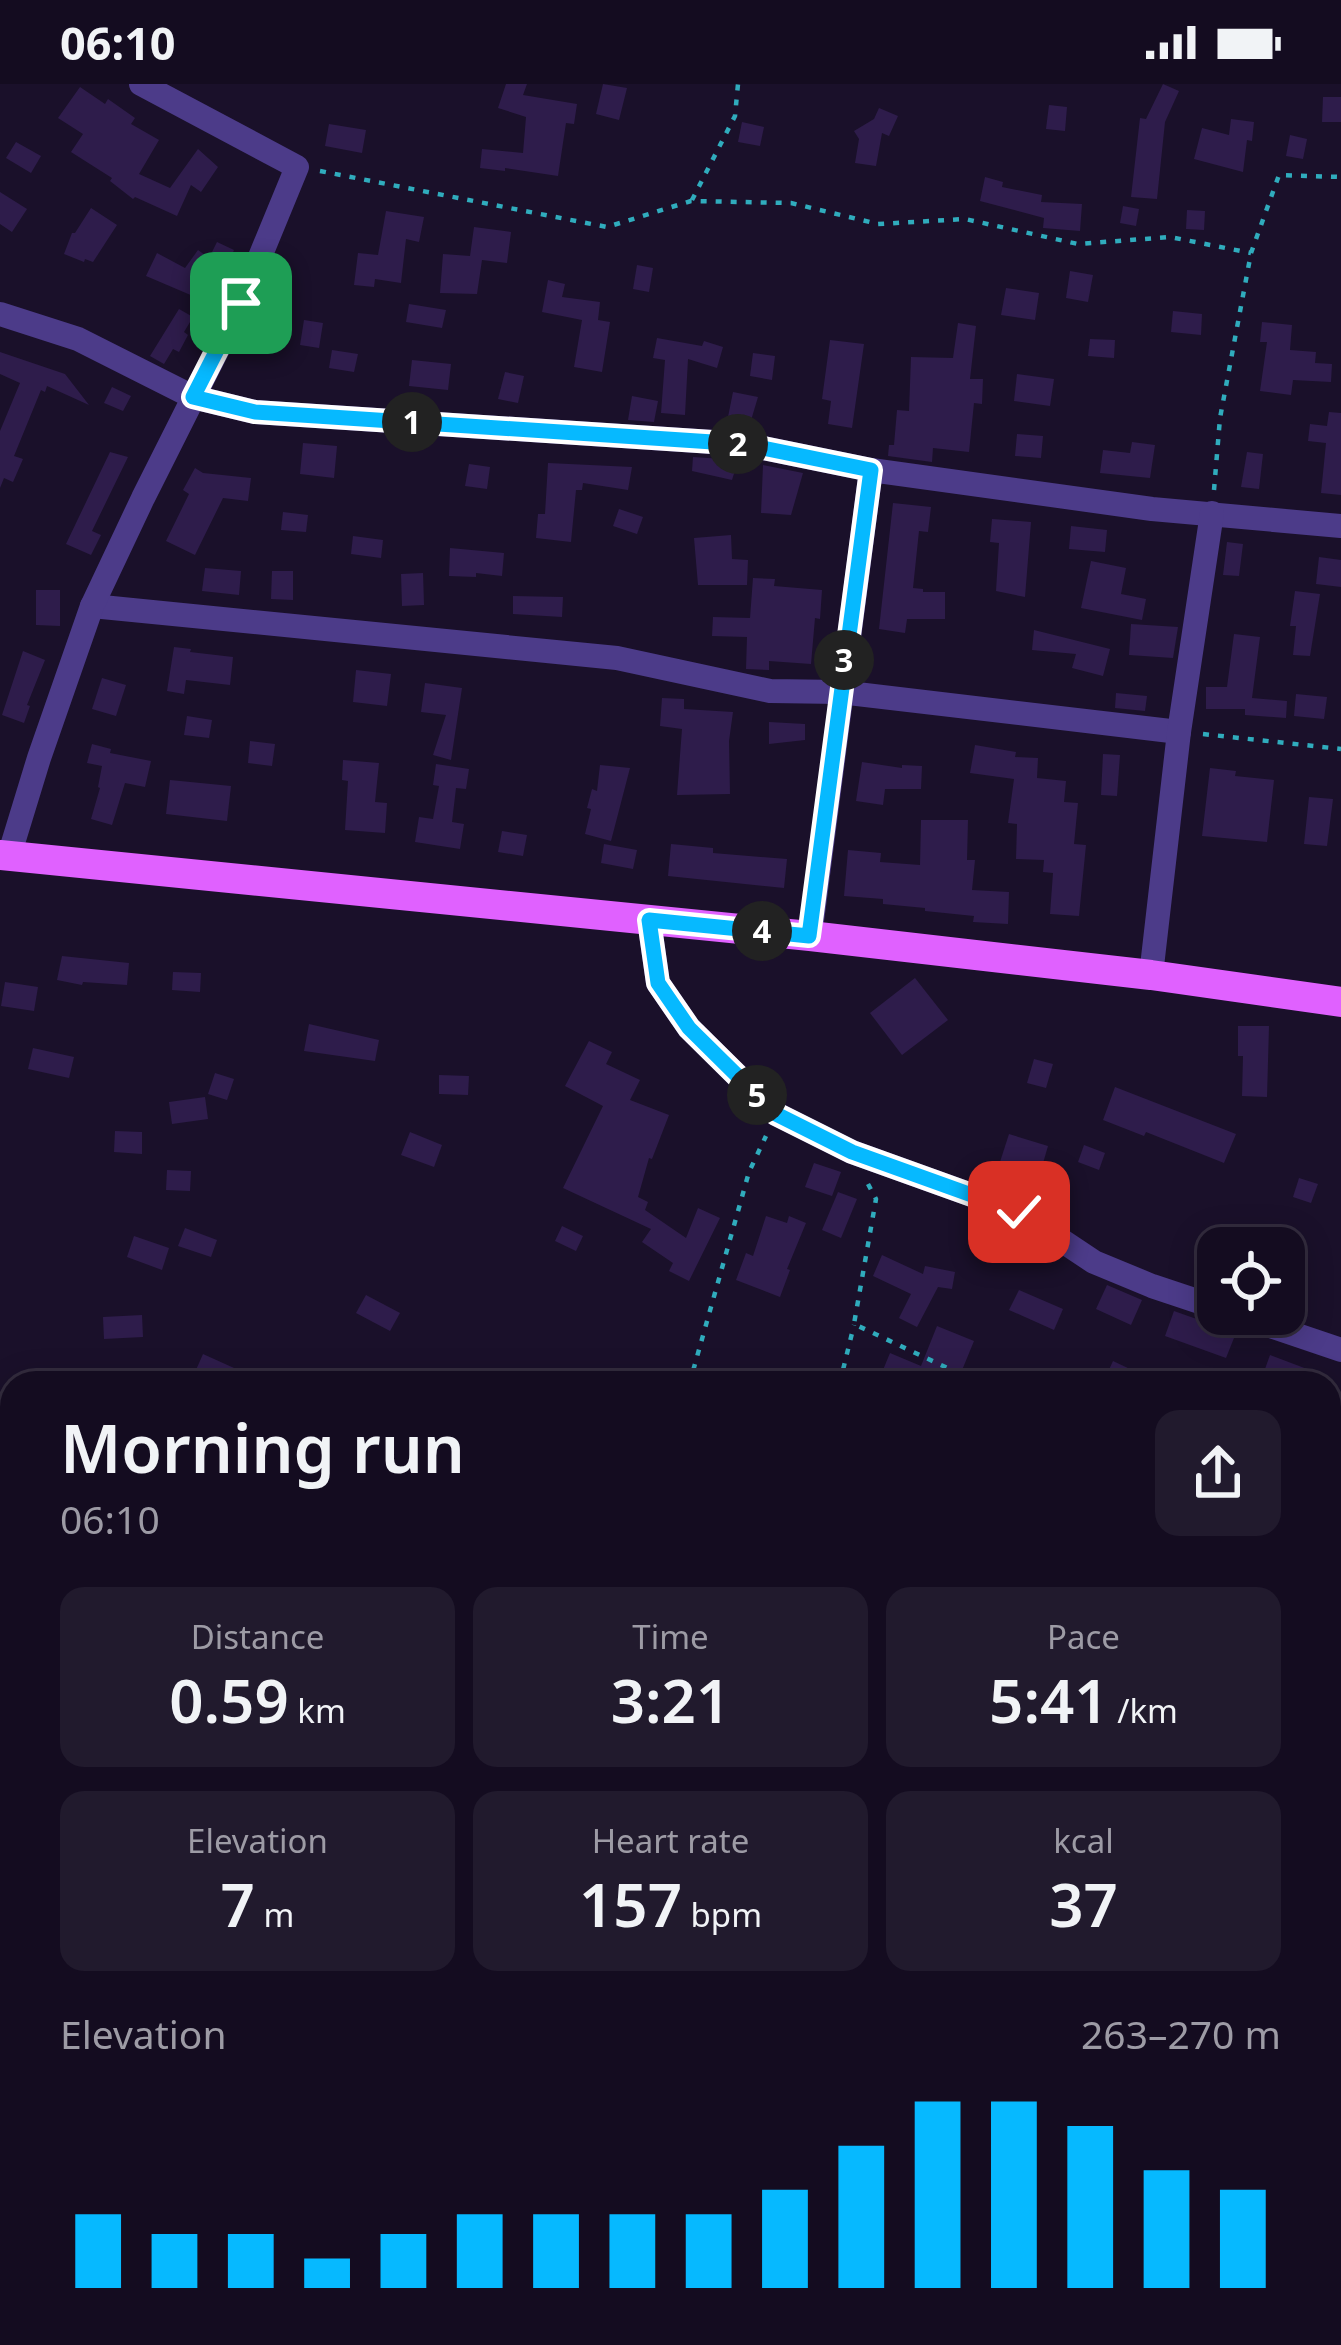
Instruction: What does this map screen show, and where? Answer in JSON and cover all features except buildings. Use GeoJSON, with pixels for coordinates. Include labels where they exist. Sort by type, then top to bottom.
{"type":"FeatureCollection","features":[{"type":"Feature","properties":{"kind":"main road"},"geometry":{"type":"LineString","coordinates":[[4,855],[809,936],[1341,1002]]}},
{"type":"Feature","properties":{"kind":"street"},"geometry":{"type":"LineString","coordinates":[[4,855],[92,606],[241,303],[297,166],[141,84]]}},
{"type":"Feature","properties":{"kind":"street"},"geometry":{"type":"LineString","coordinates":[[0,314],[78,339],[193,397],[255,412],[743,444],[871,470],[1153,509],[1341,526]]}},
{"type":"Feature","properties":{"kind":"street"},"geometry":{"type":"LineString","coordinates":[[809,936],[871,470]]}},
{"type":"Feature","properties":{"kind":"street"},"geometry":{"type":"LineString","coordinates":[[1151,975],[1212,513]]}},
{"type":"Feature","properties":{"kind":"street"},"geometry":{"type":"LineString","coordinates":[[92,606],[617,658],[770,691],[840,692],[1180,731]]}},
{"type":"Feature","properties":{"kind":"street"},"geometry":{"type":"LineString","coordinates":[[649,920],[658,983],[689,1028],[776,1114],[852,1152],[1019,1212],[1094,1262],[1197,1301]]}},
{"type":"Feature","properties":{"kind":"street"},"geometry":{"type":"LineString","coordinates":[[1297,1335],[1341,1350]]}},
{"type":"Feature","properties":{"kind":"path"},"geometry":{"type":"LineString","coordinates":[[691,201],[735,116],[738,84]]}},
{"type":"Feature","properties":{"kind":"path"},"geometry":{"type":"LineString","coordinates":[[297,166],[607,227],[691,201],[791,202],[878,224],[965,219],[1078,244],[1170,237],[1251,253]]}},
{"type":"Feature","properties":{"kind":"path"},"geometry":{"type":"LineString","coordinates":[[1212,513],[1220,418],[1251,253],[1279,175],[1341,177]]}},
{"type":"Feature","properties":{"kind":"path"},"geometry":{"type":"LineString","coordinates":[[1180,731],[1341,748]]}},
{"type":"Feature","properties":{"kind":"path"},"geometry":{"type":"LineString","coordinates":[[693,1371],[749,1172],[776,1114]]}},
{"type":"Feature","properties":{"kind":"path"},"geometry":{"type":"LineString","coordinates":[[843,1371],[876,1199],[852,1152]]}},
{"type":"Feature","properties":{"kind":"path"},"geometry":{"type":"LineString","coordinates":[[854,1324],[954,1371]]}},
{"type":"Feature","properties":{"kind":"route"},"geometry":{"type":"LineString","coordinates":[[241,303],[193,397],[255,412],[743,444],[871,470],[809,936],[649,920],[658,983],[689,1028],[776,1114],[852,1152],[1019,1212]]}}]}
